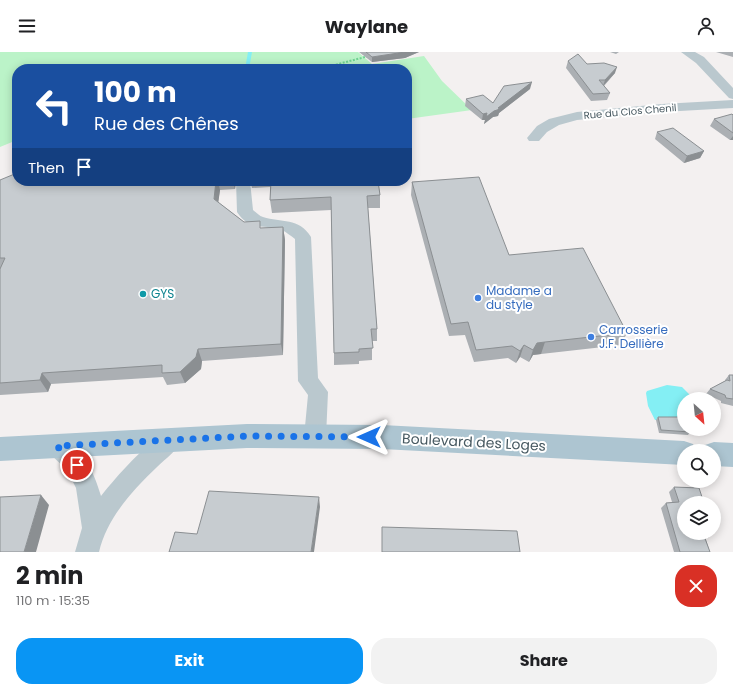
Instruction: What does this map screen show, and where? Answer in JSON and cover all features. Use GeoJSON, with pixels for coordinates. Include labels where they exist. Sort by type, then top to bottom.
{"type":"FeatureCollection","features":[{"type":"Feature","properties":{"kind":"main road","name":"Boulevard des Loges"},"geometry":{"type":"LineString","coordinates":[[0,449],[248,436],[389,438],[677,453]]}},
{"type":"Feature","properties":{"kind":"main road"},"geometry":{"type":"LineString","coordinates":[[721,454],[733,455]]}},
{"type":"Feature","properties":{"kind":"street"},"geometry":{"type":"LineString","coordinates":[[687,52],[700,60],[733,95]]}},
{"type":"Feature","properties":{"kind":"street","name":"Rue du Clos Chenil"},"geometry":{"type":"LineString","coordinates":[[534,138],[542,129],[554,122],[577,116],[675,107],[733,104]]}},
{"type":"Feature","properties":{"kind":"street"},"geometry":{"type":"LineString","coordinates":[[243,186],[245,212],[258,222],[286,225],[303,237],[308,381],[318,392],[315,437]]}},
{"type":"Feature","properties":{"kind":"street"},"geometry":{"type":"LineString","coordinates":[[87,552],[94,529],[113,500],[132,475],[171,440]]}},
{"type":"Feature","properties":{"kind":"street"},"geometry":{"type":"LineString","coordinates":[[57,446],[77,465],[91,495],[94,529]]}},
{"type":"Feature","properties":{"kind":"path"},"geometry":{"type":"LineString","coordinates":[[342,64],[364,59],[372,55]]}},
{"type":"Feature","properties":{"kind":"green space"},"geometry":{"type":"Polygon","coordinates":[[[0,52],[358,52],[372,64],[12,64],[12,142],[0,147],[0,52]]]}},
{"type":"Feature","properties":{"kind":"green space"},"geometry":{"type":"Polygon","coordinates":[[[424,56],[442,81],[472,110],[412,118],[412,64],[372,64],[424,56]]]}},
{"type":"Feature","properties":{"kind":"water"},"geometry":{"type":"Polygon","coordinates":[[[667,385],[682,387],[687,392],[677,392],[677,420],[655,420],[648,406],[647,391],[667,385]]]}},
{"type":"Feature","properties":{"kind":"building"},"geometry":{"type":"Polygon","coordinates":[[[366,52],[405,52],[372,57],[366,52]]]}},
{"type":"Feature","properties":{"kind":"building"},"geometry":{"type":"Polygon","coordinates":[[[578,54],[587,64],[604,63],[617,67],[605,80],[599,80],[610,93],[593,94],[568,61],[578,54]]]}},
{"type":"Feature","properties":{"kind":"building"},"geometry":{"type":"Polygon","coordinates":[[[532,82],[498,108],[500,109],[494,111],[486,117],[487,113],[483,114],[466,99],[483,95],[493,103],[504,86],[532,82]]]}},
{"type":"Feature","properties":{"kind":"building"},"geometry":{"type":"Polygon","coordinates":[[[733,115],[733,133],[714,119],[733,115]]]}},
{"type":"Feature","properties":{"kind":"building"},"geometry":{"type":"Polygon","coordinates":[[[673,128],[704,151],[687,156],[657,132],[673,128]]]}},
{"type":"Feature","properties":{"kind":"building","name":"GYS"},"geometry":{"type":"Polygon","coordinates":[[[12,175],[12,186],[215,186],[214,199],[244,222],[260,221],[260,228],[283,227],[281,344],[198,349],[196,357],[180,372],[162,373],[162,365],[42,373],[40,380],[0,383],[0,269],[5,258],[0,258],[0,180],[12,175]]]}},
{"type":"Feature","properties":{"kind":"building"},"geometry":{"type":"Polygon","coordinates":[[[479,177],[509,255],[583,248],[627,333],[537,343],[533,350],[524,345],[520,351],[512,346],[476,350],[468,322],[451,324],[412,182],[479,177]]]}},
{"type":"Feature","properties":{"kind":"building"},"geometry":{"type":"Polygon","coordinates":[[[271,186],[379,186],[380,195],[367,196],[377,329],[371,329],[373,348],[359,349],[359,352],[334,353],[331,197],[270,200],[271,186]]]}},
{"type":"Feature","properties":{"kind":"building"},"geometry":{"type":"Polygon","coordinates":[[[729,375],[733,375],[733,399],[726,398],[721,392],[710,389],[727,380],[730,381],[729,375]]]}},
{"type":"Feature","properties":{"kind":"building"},"geometry":{"type":"Polygon","coordinates":[[[658,417],[677,417],[677,431],[661,430],[658,417]]]}},
{"type":"Feature","properties":{"kind":"building"},"geometry":{"type":"Polygon","coordinates":[[[674,487],[699,488],[702,496],[677,496],[674,487]]]}},
{"type":"Feature","properties":{"kind":"building"},"geometry":{"type":"Polygon","coordinates":[[[209,491],[319,497],[311,552],[169,552],[175,532],[197,534],[209,491]]]}},
{"type":"Feature","properties":{"kind":"building"},"geometry":{"type":"Polygon","coordinates":[[[41,495],[24,552],[0,552],[0,497],[41,495]]]}},
{"type":"Feature","properties":{"kind":"building"},"geometry":{"type":"Polygon","coordinates":[[[677,502],[677,540],[706,540],[710,552],[680,552],[666,503],[677,502]]]}},
{"type":"Feature","properties":{"kind":"building"},"geometry":{"type":"Polygon","coordinates":[[[382,527],[517,531],[520,552],[382,552],[382,527]]]}},
{"type":"Feature","properties":{"kind":"waterway"},"geometry":{"type":"LineString","coordinates":[[248,64],[250,52]]}},
{"type":"Feature","properties":{"kind":"place","name":"GYS"},"geometry":{"type":"Point","coordinates":[143,294]}},
{"type":"Feature","properties":{"kind":"place","name":"Madame a du style"},"geometry":{"type":"Point","coordinates":[478,298]}},
{"type":"Feature","properties":{"kind":"place","name":"Carrosserie J.F. Dellière"},"geometry":{"type":"Point","coordinates":[591,337]}},
{"type":"Feature","properties":{"kind":"route"},"geometry":{"type":"LineString","coordinates":[[77,465],[57,446],[248,436],[369,437]]}}]}
